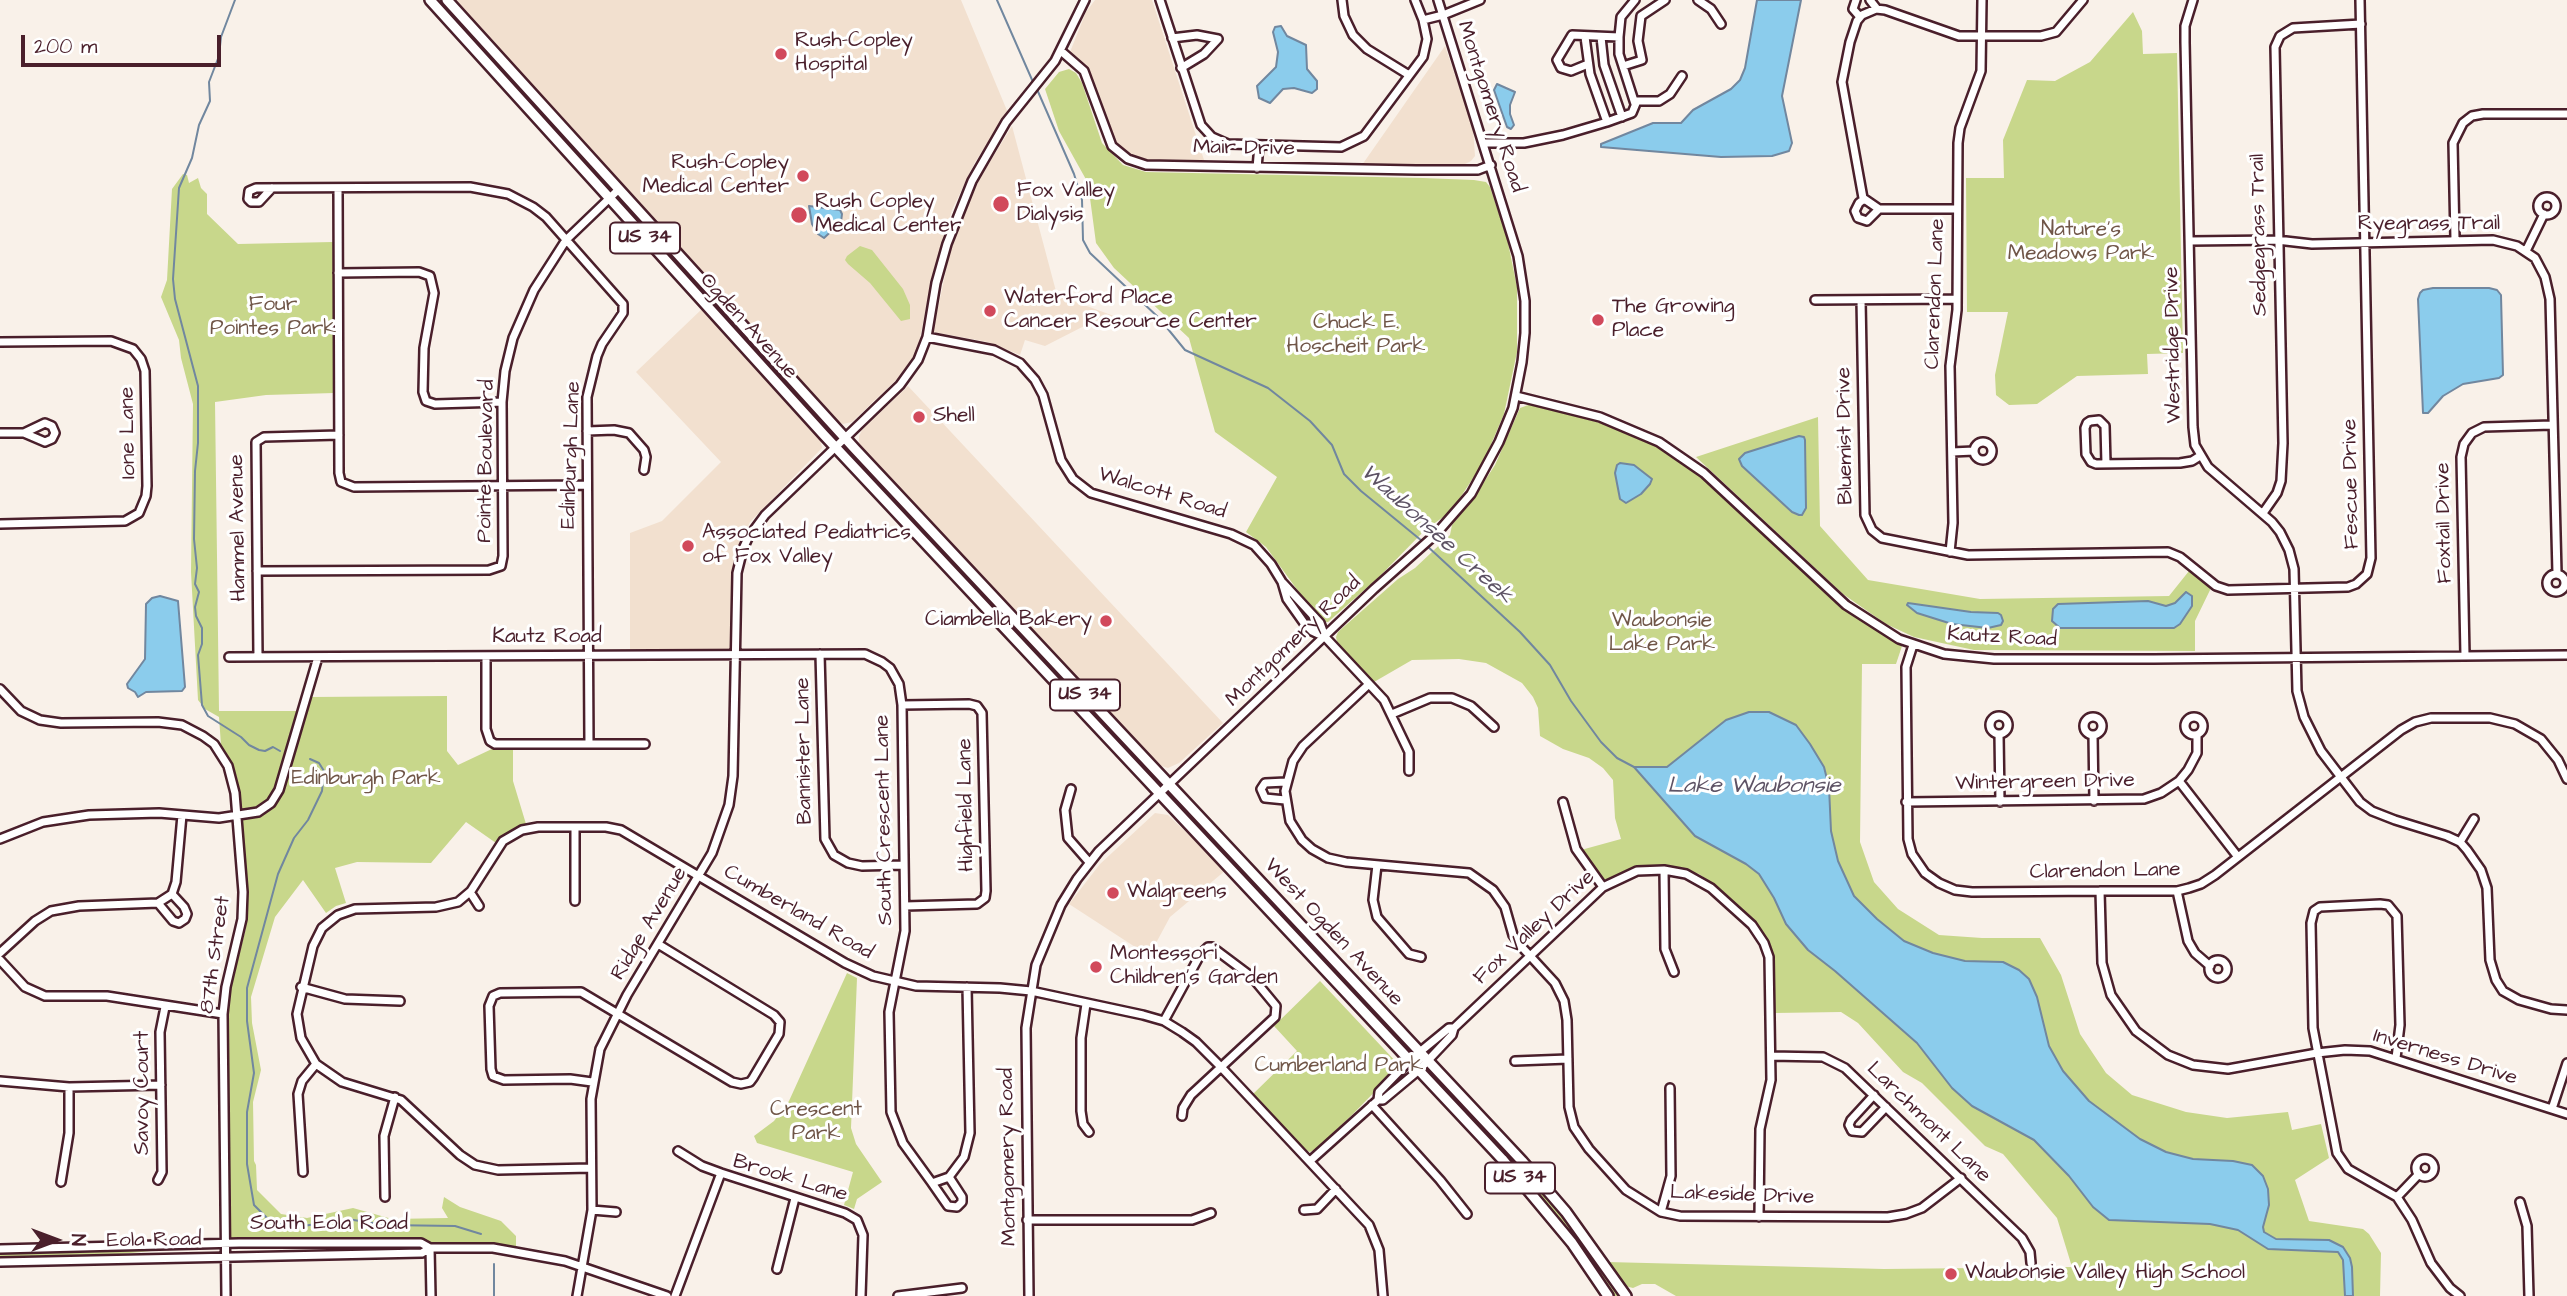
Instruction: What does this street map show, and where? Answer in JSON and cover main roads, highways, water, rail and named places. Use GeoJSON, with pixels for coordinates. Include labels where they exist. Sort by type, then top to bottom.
{"type":"FeatureCollection","features":[{"type":"Feature","properties":{"kind":"main road","name":"Ogden Avenue"},"geometry":{"type":"LineString","coordinates":[[430,0],[835,448],[988,612]]}},
{"type":"Feature","properties":{"kind":"main road","name":"Ogden Avenue"},"geometry":{"type":"LineString","coordinates":[[447,0],[845,439],[1001,606]]}},
{"type":"Feature","properties":{"kind":"main road"},"geometry":{"type":"LineString","coordinates":[[988,612],[1001,606]]}},
{"type":"Feature","properties":{"kind":"main road","name":"West Ogden Avenue"},"geometry":{"type":"LineString","coordinates":[[1001,606],[1544,1186],[1626,1296]]}},
{"type":"Feature","properties":{"kind":"main road","name":"West Ogden Avenue"},"geometry":{"type":"LineString","coordinates":[[988,612],[1419,1070],[1542,1205],[1579,1252],[1608,1296]]}},
{"type":"Feature","properties":{"kind":"water"},"geometry":{"type":"Polygon","coordinates":[[[1757,0],[1801,0],[1782,96],[1792,143],[1789,151],[1772,156],[1721,157],[1601,147],[1601,144],[1653,123],[1681,123],[1693,110],[1731,89],[1740,80],[1745,68],[1757,0]]]}},
{"type":"Feature","properties":{"kind":"water"},"geometry":{"type":"Polygon","coordinates":[[[1281,26],[1287,36],[1306,45],[1307,69],[1317,81],[1317,89],[1312,93],[1294,88],[1283,89],[1270,103],[1259,98],[1257,86],[1276,67],[1278,52],[1273,32],[1275,27],[1281,26]]]}},
{"type":"Feature","properties":{"kind":"water"},"geometry":{"type":"Polygon","coordinates":[[[1497,84],[1515,92],[1510,105],[1514,125],[1511,129],[1507,127],[1494,90],[1497,84]]]}},
{"type":"Feature","properties":{"kind":"water"},"geometry":{"type":"Polygon","coordinates":[[[809,206],[840,210],[841,222],[824,238],[812,224],[809,206]]]}},
{"type":"Feature","properties":{"kind":"water"},"geometry":{"type":"Polygon","coordinates":[[[2433,288],[2497,290],[2501,295],[2503,375],[2463,384],[2443,396],[2428,413],[2423,413],[2418,299],[2420,293],[2433,288]]]}},
{"type":"Feature","properties":{"kind":"water"},"geometry":{"type":"Polygon","coordinates":[[[1799,436],[1805,440],[1806,508],[1802,515],[1792,512],[1742,466],[1739,459],[1745,453],[1799,436]]]}},
{"type":"Feature","properties":{"kind":"water"},"geometry":{"type":"Polygon","coordinates":[[[1620,463],[1634,465],[1652,479],[1641,494],[1626,503],[1620,499],[1615,473],[1620,463]]]}},
{"type":"Feature","properties":{"kind":"water"},"geometry":{"type":"Polygon","coordinates":[[[2186,592],[2192,596],[2192,606],[2180,624],[2174,628],[2060,628],[2052,621],[2053,609],[2058,604],[2148,601],[2166,606],[2175,603],[2186,592]]]}},
{"type":"Feature","properties":{"kind":"water"},"geometry":{"type":"Polygon","coordinates":[[[160,596],[178,601],[185,687],[182,691],[146,692],[138,697],[127,684],[145,659],[146,604],[152,598],[160,596]]]}},
{"type":"Feature","properties":{"kind":"water"},"geometry":{"type":"Polygon","coordinates":[[[1908,603],[1998,613],[2003,621],[2001,625],[1988,628],[1952,624],[1917,613],[1908,603]]]}},
{"type":"Feature","properties":{"kind":"water","name":"Lake Waubonsie"},"geometry":{"type":"Polygon","coordinates":[[[1749,712],[1769,712],[1796,725],[1810,744],[1824,767],[1829,787],[1831,831],[1838,861],[1854,896],[1877,919],[1904,941],[1933,953],[1965,961],[2003,962],[2019,970],[2029,979],[2037,997],[2049,1046],[2063,1071],[2089,1101],[2140,1139],[2166,1152],[2193,1159],[2252,1165],[2263,1176],[2268,1189],[2269,1205],[2264,1232],[2276,1239],[2329,1240],[2343,1247],[2352,1267],[2353,1296],[2345,1296],[2343,1260],[2338,1252],[2268,1249],[2238,1230],[2210,1224],[2109,1220],[2093,1207],[2069,1176],[2034,1140],[1972,1106],[1952,1088],[1917,1043],[1808,950],[1786,924],[1759,874],[1695,836],[1634,767],[1667,767],[1726,720],[1749,712]]]}},
{"type":"Feature","properties":{"kind":"waterway"},"geometry":{"type":"LineString","coordinates":[[235,0],[221,37],[219,56],[209,82],[210,101],[199,125],[192,158],[179,188],[173,279],[175,299],[198,386],[194,539],[197,568],[195,584],[199,592],[195,607],[202,628],[202,644],[198,655],[202,705],[208,716],[249,745],[259,750],[265,751],[273,747],[280,751]]}},
{"type":"Feature","properties":{"kind":"waterway","name":"Waubonsee Creek"},"geometry":{"type":"LineString","coordinates":[[997,0],[1033,82]]}},
{"type":"Feature","properties":{"kind":"waterway","name":"Waubonsee Creek"},"geometry":{"type":"LineString","coordinates":[[1036,87],[1074,174],[1082,200],[1083,240],[1090,253],[1159,318],[1185,350],[1268,388],[1310,421],[1332,445],[1344,474],[1422,541]]}},
{"type":"Feature","properties":{"kind":"waterway","name":"Waubonsee Creek"},"geometry":{"type":"LineString","coordinates":[[1426,545],[1520,632],[1550,665],[1571,701],[1601,742],[1617,758],[1634,767]]}},
{"type":"Feature","properties":{"kind":"waterway"},"geometry":{"type":"LineString","coordinates":[[310,759],[319,763],[324,771],[322,791],[308,820],[294,838],[278,874],[247,988],[247,1021],[254,1073],[247,1112],[247,1164],[254,1205],[269,1220],[291,1228],[347,1219],[386,1225],[455,1226],[481,1234]]}},
{"type":"Feature","properties":{"kind":"waterway"},"geometry":{"type":"LineString","coordinates":[[494,1264],[494,1296]]}},
{"type":"Feature","properties":{"kind":"place","name":"Rush-Copley Hospital"},"geometry":{"type":"Point","coordinates":[781,54]}},
{"type":"Feature","properties":{"kind":"place","name":"Rush-Copley Medical Center"},"geometry":{"type":"Point","coordinates":[803,176]}},
{"type":"Feature","properties":{"kind":"place","name":"Fox Valley Dialysis"},"geometry":{"type":"Point","coordinates":[1001,204]}},
{"type":"Feature","properties":{"kind":"place","name":"Rush Copley Medical Center"},"geometry":{"type":"Point","coordinates":[799,215]}},
{"type":"Feature","properties":{"kind":"place","name":"Waterford Place Cancer Resource Center"},"geometry":{"type":"Point","coordinates":[990,311]}},
{"type":"Feature","properties":{"kind":"place","name":"The Growing Place"},"geometry":{"type":"Point","coordinates":[1598,320]}},
{"type":"Feature","properties":{"kind":"place","name":"Shell"},"geometry":{"type":"Point","coordinates":[919,417]}},
{"type":"Feature","properties":{"kind":"place","name":"Associated Pediatrics of Fox Valley"},"geometry":{"type":"Point","coordinates":[688,546]}},
{"type":"Feature","properties":{"kind":"place","name":"Ciambella Bakery"},"geometry":{"type":"Point","coordinates":[1106,621]}},
{"type":"Feature","properties":{"kind":"place","name":"Walgreens"},"geometry":{"type":"Point","coordinates":[1113,893]}},
{"type":"Feature","properties":{"kind":"place","name":"Montessori Children's Garden"},"geometry":{"type":"Point","coordinates":[1096,967]}},
{"type":"Feature","properties":{"kind":"place","name":"Waubonsie Valley High School"},"geometry":{"type":"Point","coordinates":[1951,1274]}},
{"type":"Feature","properties":{"kind":"park label","name":"Nature's Meadows Park"},"geometry":{"type":"Point","coordinates":[2081,243]}},
{"type":"Feature","properties":{"kind":"park label","name":"Four Pointes Park"},"geometry":{"type":"Point","coordinates":[273,318]}},
{"type":"Feature","properties":{"kind":"park label","name":"Chuck E. Hoscheit Park"},"geometry":{"type":"Point","coordinates":[1356,336]}},
{"type":"Feature","properties":{"kind":"park label","name":"Waubonsie Lake Park"},"geometry":{"type":"Point","coordinates":[1662,634]}},
{"type":"Feature","properties":{"kind":"park label","name":"Edinburgh Park"},"geometry":{"type":"Point","coordinates":[366,780]}},
{"type":"Feature","properties":{"kind":"park label","name":"Cumberland Park"},"geometry":{"type":"Point","coordinates":[1339,1067]}},
{"type":"Feature","properties":{"kind":"park label","name":"Crescent Park"},"geometry":{"type":"Point","coordinates":[816,1123]}}]}
